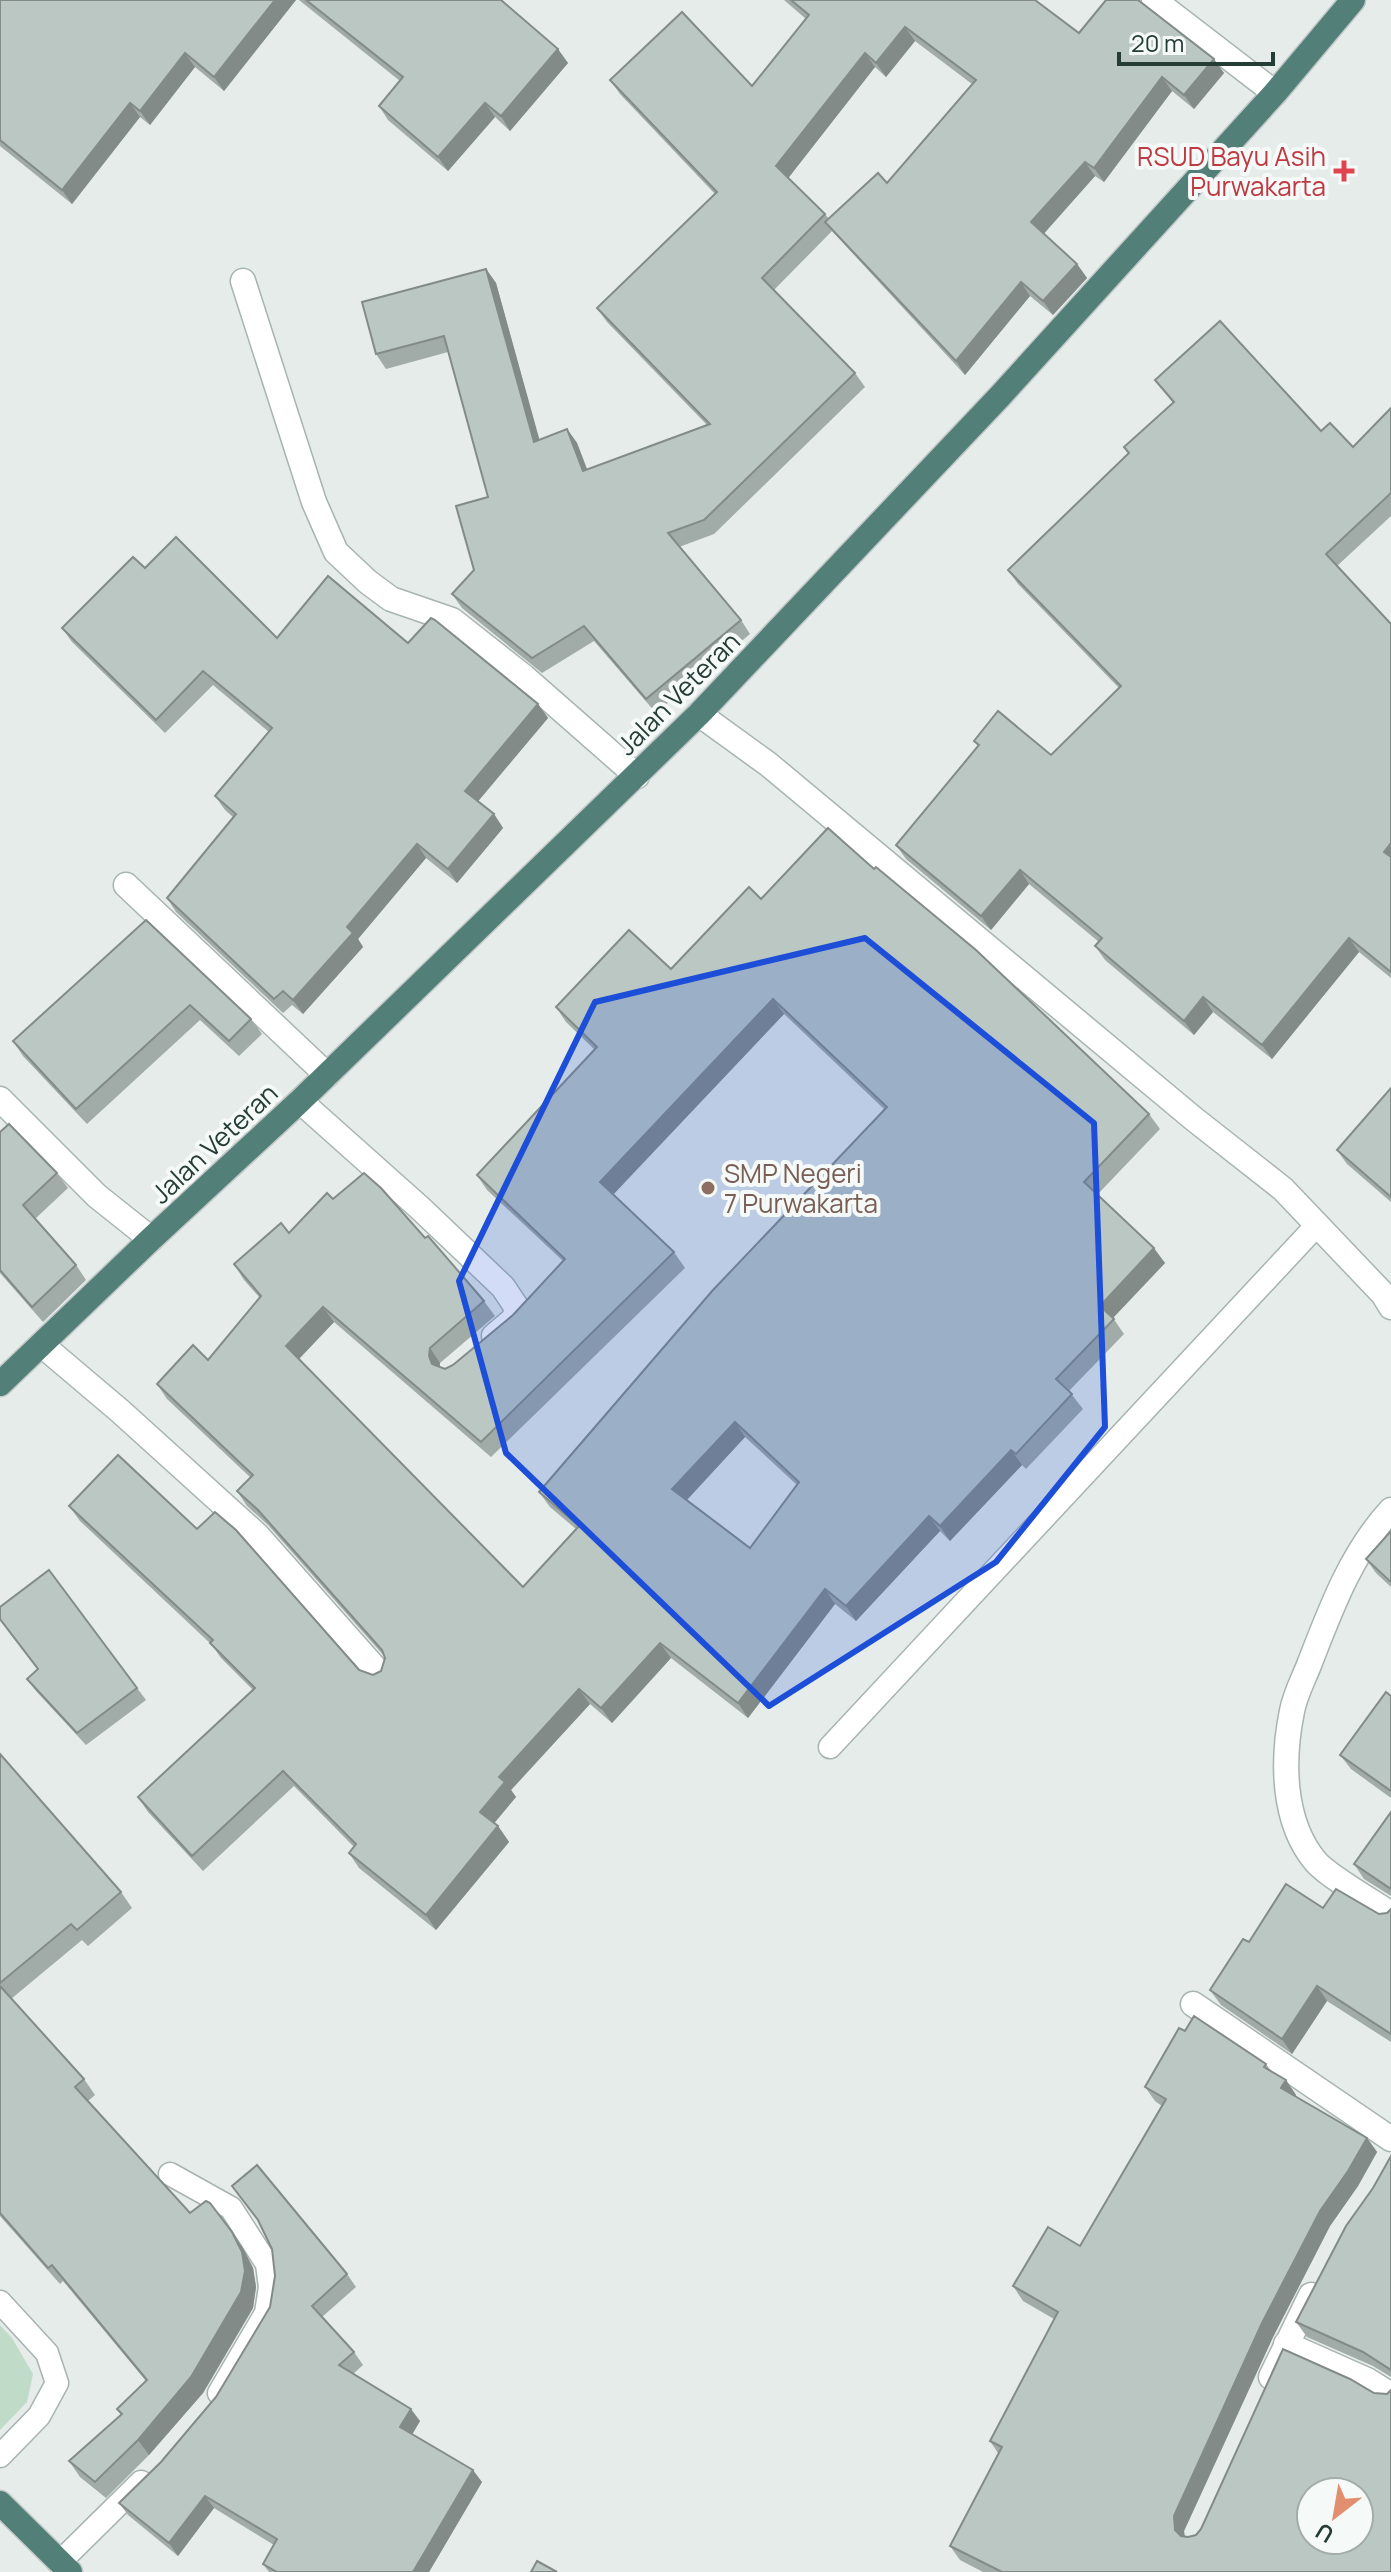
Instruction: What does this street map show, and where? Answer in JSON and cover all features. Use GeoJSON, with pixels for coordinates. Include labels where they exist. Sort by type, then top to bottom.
{"type":"FeatureCollection","features":[{"type":"Feature","properties":{"kind":"highway","name":"Jalan Veteran"},"geometry":{"type":"LineString","coordinates":[[0,1384],[300,1101],[699,714],[1001,395],[1275,93],[1353,0]]}},
{"type":"Feature","properties":{"kind":"highway"},"geometry":{"type":"LineString","coordinates":[[0,2503],[64,2568]]}},
{"type":"Feature","properties":{"kind":"street"},"geometry":{"type":"LineString","coordinates":[[1154,0],[1275,93]]}},
{"type":"Feature","properties":{"kind":"street"},"geometry":{"type":"LineString","coordinates":[[243,281],[314,502],[336,552],[391,599],[452,620],[523,676],[637,776]]}},
{"type":"Feature","properties":{"kind":"street"},"geometry":{"type":"LineString","coordinates":[[699,714],[768,764],[1194,1119],[1283,1189],[1388,1297]]}},
{"type":"Feature","properties":{"kind":"street"},"geometry":{"type":"LineString","coordinates":[[126,885],[327,1075]]}},
{"type":"Feature","properties":{"kind":"street"},"geometry":{"type":"LineString","coordinates":[[0,1099],[97,1196],[151,1239]]}},
{"type":"Feature","properties":{"kind":"street"},"geometry":{"type":"LineString","coordinates":[[300,1101],[503,1287],[517,1308],[514,1319],[478,1349]]}},
{"type":"Feature","properties":{"kind":"street"},"geometry":{"type":"LineString","coordinates":[[42,1345],[257,1535],[381,1675]]}},
{"type":"Feature","properties":{"kind":"street"},"geometry":{"type":"LineString","coordinates":[[1391,1510],[1347,1575],[1323,1627],[1293,1708],[1287,1749],[1288,1795],[1295,1826],[1317,1863],[1391,1914]]}},
{"type":"Feature","properties":{"kind":"street"},"geometry":{"type":"LineString","coordinates":[[1193,2004],[1391,2139]]}},
{"type":"Feature","properties":{"kind":"street"},"geometry":{"type":"LineString","coordinates":[[1261,2399],[1321,2275]]}},
{"type":"Feature","properties":{"kind":"street"},"geometry":{"type":"LineString","coordinates":[[1286,2344],[1367,2380],[1391,2395]]}},
{"type":"Feature","properties":{"kind":"lane"},"geometry":{"type":"LineString","coordinates":[[830,1747],[1317,1225]]}},
{"type":"Feature","properties":{"kind":"lane"},"geometry":{"type":"LineString","coordinates":[[170,2174],[231,2208],[267,2264],[270,2287],[266,2313],[205,2412]]}},
{"type":"Feature","properties":{"kind":"lane"},"geometry":{"type":"LineString","coordinates":[[0,2302],[47,2353],[57,2383],[39,2416],[0,2456]]}},
{"type":"Feature","properties":{"kind":"lane"},"geometry":{"type":"LineString","coordinates":[[64,2568],[159,2465]]}},
{"type":"Feature","properties":{"kind":"highlighted area"},"geometry":{"type":"Polygon","coordinates":[[[865,938],[1094,1123],[1105,1427],[996,1562],[769,1706],[506,1453],[459,1281],[595,1002],[865,938]]]}},
{"type":"Feature","properties":{"kind":"green space"},"geometry":{"type":"Polygon","coordinates":[[[0,2325],[12,2338],[33,2374],[27,2402],[0,2430],[0,2325]]]}},
{"type":"Feature","properties":{"kind":"building"},"geometry":{"type":"Polygon","coordinates":[[[0,0],[275,0],[214,77],[185,53],[140,111],[130,103],[62,190],[0,140],[0,0]]]}},
{"type":"Feature","properties":{"kind":"building"},"geometry":{"type":"Polygon","coordinates":[[[306,0],[501,0],[558,49],[501,116],[485,103],[438,157],[379,106],[403,77],[306,0]]]}},
{"type":"Feature","properties":{"kind":"building"},"geometry":{"type":"Polygon","coordinates":[[[791,0],[1035,0],[1079,33],[1106,0],[1138,0],[1214,59],[1184,95],[1162,77],[1094,168],[1085,162],[1031,222],[1077,264],[1043,301],[1021,282],[956,361],[825,222],[878,173],[887,183],[976,80],[905,27],[876,63],[865,53],[776,166],[825,214],[762,278],[855,373],[704,520],[668,533],[741,620],[646,699],[584,626],[532,658],[452,594],[474,570],[456,506],[488,497],[444,336],[376,354],[362,302],[486,269],[534,442],[567,429],[583,471],[710,424],[597,308],[717,192],[610,80],[682,12],[752,86],[809,15],[791,0]]]}},
{"type":"Feature","properties":{"kind":"building"},"geometry":{"type":"Polygon","coordinates":[[[1220,321],[1321,431],[1330,423],[1353,447],[1391,408],[1391,493],[1326,554],[1391,624],[1391,843],[1384,852],[1391,857],[1391,972],[1349,938],[1262,1045],[1203,997],[1184,1021],[1095,946],[1102,938],[1020,870],[981,916],[896,845],[979,745],[974,741],[998,711],[1051,755],[1121,686],[1008,570],[1129,453],[1124,447],[1174,402],[1155,380],[1220,321]]]}},
{"type":"Feature","properties":{"kind":"building"},"geometry":{"type":"Polygon","coordinates":[[[176,537],[277,638],[328,576],[408,643],[431,618],[435,620],[538,704],[465,791],[494,814],[448,869],[417,844],[347,927],[353,933],[293,1000],[283,991],[274,999],[167,898],[236,814],[215,796],[272,728],[203,671],[156,720],[62,628],[133,557],[145,568],[176,537]]]}},
{"type":"Feature","properties":{"kind":"building"},"geometry":{"type":"Polygon","coordinates":[[[828,828],[976,950],[1149,1114],[1084,1182],[1154,1248],[1100,1306],[1114,1319],[1056,1379],[1072,1394],[1016,1454],[1011,1450],[940,1526],[929,1516],[846,1606],[825,1589],[738,1703],[660,1643],[601,1708],[579,1689],[499,1777],[505,1782],[480,1812],[498,1826],[426,1915],[349,1853],[356,1844],[283,1771],[192,1856],[138,1797],[255,1688],[210,1643],[213,1640],[69,1506],[118,1455],[197,1529],[215,1512],[236,1530],[359,1670],[373,1675],[381,1671],[385,1658],[382,1650],[258,1510],[237,1491],[253,1475],[157,1384],[193,1345],[208,1360],[261,1296],[234,1264],[281,1223],[289,1233],[327,1193],[333,1199],[364,1173],[425,1238],[428,1236],[484,1301],[430,1348],[432,1364],[445,1369],[453,1365],[513,1315],[565,1259],[477,1175],[597,1047],[556,1007],[629,930],[671,969],[749,887],[761,899],[828,828]],[[773,999],[600,1182],[674,1252],[481,1442],[323,1307],[286,1346],[523,1587],[579,1526],[539,1492],[713,1290],[887,1107],[773,999]],[[735,1422],[672,1489],[750,1548],[799,1482],[735,1422]]]}},
{"type":"Feature","properties":{"kind":"building"},"geometry":{"type":"Polygon","coordinates":[[[146,920],[251,1019],[229,1041],[190,1005],[76,1109],[13,1041],[146,920]]]}},
{"type":"Feature","properties":{"kind":"building"},"geometry":{"type":"Polygon","coordinates":[[[1391,1088],[1391,1197],[1337,1150],[1391,1088]]]}},
{"type":"Feature","properties":{"kind":"building"},"geometry":{"type":"Polygon","coordinates":[[[9,1124],[57,1173],[23,1205],[76,1265],[32,1307],[0,1270],[0,1132],[9,1124]]]}},
{"type":"Feature","properties":{"kind":"building"},"geometry":{"type":"Polygon","coordinates":[[[1391,1531],[1391,1582],[1366,1559],[1391,1531]]]}},
{"type":"Feature","properties":{"kind":"building"},"geometry":{"type":"Polygon","coordinates":[[[49,1570],[137,1688],[77,1733],[27,1679],[38,1669],[0,1619],[0,1607],[49,1570]]]}},
{"type":"Feature","properties":{"kind":"building"},"geometry":{"type":"Polygon","coordinates":[[[1386,1692],[1391,1696],[1391,1791],[1340,1755],[1386,1692]]]}},
{"type":"Feature","properties":{"kind":"building"},"geometry":{"type":"Polygon","coordinates":[[[0,1754],[121,1892],[77,1930],[71,1924],[0,1983],[0,1754]]]}},
{"type":"Feature","properties":{"kind":"building"},"geometry":{"type":"Polygon","coordinates":[[[1391,1812],[1391,1889],[1354,1864],[1391,1812]]]}},
{"type":"Feature","properties":{"kind":"building"},"geometry":{"type":"Polygon","coordinates":[[[1286,1884],[1323,1908],[1336,1889],[1379,1914],[1391,1909],[1391,2034],[1317,1986],[1282,2039],[1210,1990],[1243,1939],[1249,1942],[1286,1884]]]}},
{"type":"Feature","properties":{"kind":"building"},"geometry":{"type":"Polygon","coordinates":[[[0,1986],[84,2079],[75,2087],[190,2213],[206,2201],[210,2203],[232,2232],[242,2252],[245,2271],[241,2292],[191,2377],[138,2440],[95,2482],[69,2461],[122,2414],[117,2409],[147,2380],[52,2265],[48,2268],[0,2213],[0,1986]]]}},
{"type":"Feature","properties":{"kind":"building"},"geometry":{"type":"Polygon","coordinates":[[[1194,2016],[1286,2080],[1281,2088],[1367,2138],[1320,2211],[1262,2323],[1174,2516],[1175,2530],[1181,2536],[1188,2537],[1196,2535],[1201,2529],[1283,2349],[1374,2393],[1387,2394],[1391,2390],[1391,2572],[1002,2572],[950,2546],[1002,2447],[990,2441],[1058,2312],[1013,2286],[1048,2227],[1080,2246],[1166,2099],[1145,2087],[1179,2028],[1185,2031],[1194,2016]]]}},
{"type":"Feature","properties":{"kind":"building"},"geometry":{"type":"Polygon","coordinates":[[[1391,2156],[1391,2370],[1363,2352],[1296,2322],[1346,2226],[1391,2156]]]}},
{"type":"Feature","properties":{"kind":"building"},"geometry":{"type":"Polygon","coordinates":[[[257,2165],[347,2274],[312,2306],[354,2352],[339,2365],[411,2409],[400,2427],[473,2470],[413,2572],[277,2572],[263,2564],[277,2539],[205,2496],[169,2543],[119,2503],[161,2462],[216,2397],[270,2307],[275,2276],[272,2249],[258,2220],[232,2186],[257,2165]]]}},
{"type":"Feature","properties":{"kind":"building"},"geometry":{"type":"Polygon","coordinates":[[[537,2561],[557,2572],[531,2572],[537,2561]]]}},
{"type":"Feature","properties":{"kind":"place","name":"RSUD Bayu Asih Purwakarta"},"geometry":{"type":"Point","coordinates":[1344,171]}},
{"type":"Feature","properties":{"kind":"place","name":"SMP Negeri 7 Purwakarta"},"geometry":{"type":"Point","coordinates":[708,1188]}}]}
